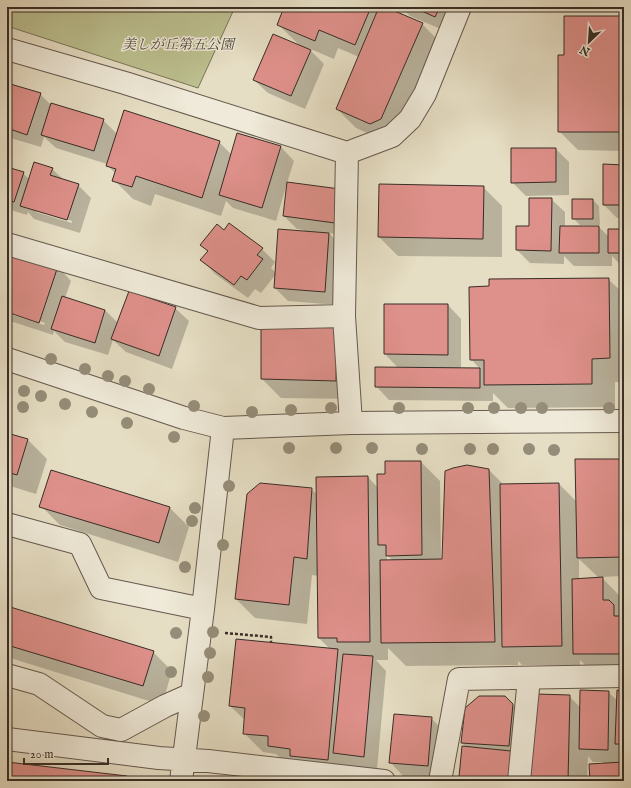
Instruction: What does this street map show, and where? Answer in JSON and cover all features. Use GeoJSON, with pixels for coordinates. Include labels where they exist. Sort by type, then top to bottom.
{"type":"FeatureCollection","features":[{"type":"Feature","properties":{"kind":"street"},"geometry":{"type":"LineString","coordinates":[[7,49],[125,83],[348,153],[392,136],[410,119],[425,94],[460,7]]}},
{"type":"Feature","properties":{"kind":"street"},"geometry":{"type":"LineString","coordinates":[[348,153],[344,316],[351,423]]}},
{"type":"Feature","properties":{"kind":"street"},"geometry":{"type":"LineString","coordinates":[[7,244],[259,318],[344,316]]}},
{"type":"Feature","properties":{"kind":"street"},"geometry":{"type":"LineString","coordinates":[[7,359],[184,418],[223,428],[351,423],[624,420]]}},
{"type":"Feature","properties":{"kind":"street"},"geometry":{"type":"LineString","coordinates":[[180,781],[203,609],[223,428]]}},
{"type":"Feature","properties":{"kind":"street"},"geometry":{"type":"LineString","coordinates":[[7,524],[80,544],[101,588],[203,609]]}},
{"type":"Feature","properties":{"kind":"street"},"geometry":{"type":"LineString","coordinates":[[7,675],[39,684],[102,726],[121,730],[165,706],[192,694]]}},
{"type":"Feature","properties":{"kind":"street"},"geometry":{"type":"LineString","coordinates":[[440,781],[459,679],[624,676]]}},
{"type":"Feature","properties":{"kind":"street"},"geometry":{"type":"LineString","coordinates":[[520,781],[529,678]]}},
{"type":"Feature","properties":{"kind":"street"},"geometry":{"type":"LineString","coordinates":[[7,739],[160,758],[208,761],[384,781]]}},
{"type":"Feature","properties":{"kind":"path"},"geometry":{"type":"LineString","coordinates":[[224,633],[271,637],[271,642]]}},
{"type":"Feature","properties":{"kind":"green space","name":"美しが丘第五公園"},"geometry":{"type":"Polygon","coordinates":[[[7,7],[235,7],[198,88],[7,26],[7,7]]]}},
{"type":"Feature","properties":{"kind":"building"},"geometry":{"type":"Polygon","coordinates":[[[284,7],[371,7],[355,45],[319,30],[315,41],[277,25],[284,7]]]}},
{"type":"Feature","properties":{"kind":"building"},"geometry":{"type":"Polygon","coordinates":[[[379,7],[385,7],[423,23],[381,119],[370,124],[336,109],[379,7]]]}},
{"type":"Feature","properties":{"kind":"building"},"geometry":{"type":"Polygon","coordinates":[[[413,7],[440,7],[435,17],[413,7]]]}},
{"type":"Feature","properties":{"kind":"building"},"geometry":{"type":"Polygon","coordinates":[[[564,16],[624,16],[624,132],[558,132],[558,55],[564,55],[564,16]]]}},
{"type":"Feature","properties":{"kind":"building"},"geometry":{"type":"Polygon","coordinates":[[[273,34],[311,50],[291,96],[253,80],[273,34]]]}},
{"type":"Feature","properties":{"kind":"building"},"geometry":{"type":"Polygon","coordinates":[[[7,83],[41,93],[27,135],[7,128],[7,83]]]}},
{"type":"Feature","properties":{"kind":"building"},"geometry":{"type":"Polygon","coordinates":[[[51,103],[104,119],[94,151],[41,135],[51,103]]]}},
{"type":"Feature","properties":{"kind":"building"},"geometry":{"type":"Polygon","coordinates":[[[124,110],[220,141],[202,198],[136,176],[132,187],[112,181],[116,169],[106,166],[124,110]]]}},
{"type":"Feature","properties":{"kind":"building"},"geometry":{"type":"Polygon","coordinates":[[[237,133],[281,146],[262,208],[219,195],[237,133]]]}},
{"type":"Feature","properties":{"kind":"building"},"geometry":{"type":"Polygon","coordinates":[[[511,148],[556,148],[556,182],[511,183],[511,148]]]}},
{"type":"Feature","properties":{"kind":"building"},"geometry":{"type":"Polygon","coordinates":[[[34,162],[53,168],[50,175],[79,184],[67,220],[20,206],[34,162]]]}},
{"type":"Feature","properties":{"kind":"building"},"geometry":{"type":"Polygon","coordinates":[[[603,164],[624,165],[624,205],[603,205],[603,164]]]}},
{"type":"Feature","properties":{"kind":"building"},"geometry":{"type":"Polygon","coordinates":[[[7,167],[24,172],[14,202],[7,200],[7,167]]]}},
{"type":"Feature","properties":{"kind":"building"},"geometry":{"type":"Polygon","coordinates":[[[287,182],[340,189],[335,223],[283,216],[287,182]]]}},
{"type":"Feature","properties":{"kind":"building"},"geometry":{"type":"Polygon","coordinates":[[[379,184],[484,186],[483,239],[378,237],[379,184]]]}},
{"type":"Feature","properties":{"kind":"building"},"geometry":{"type":"Polygon","coordinates":[[[529,198],[552,198],[551,251],[516,250],[516,226],[529,226],[529,198]]]}},
{"type":"Feature","properties":{"kind":"building"},"geometry":{"type":"Polygon","coordinates":[[[572,199],[593,199],[593,219],[572,219],[572,199]]]}},
{"type":"Feature","properties":{"kind":"building"},"geometry":{"type":"Polygon","coordinates":[[[229,223],[263,248],[257,255],[263,259],[247,280],[241,276],[234,285],[200,260],[208,251],[200,245],[217,224],[224,230],[229,223]]]}},
{"type":"Feature","properties":{"kind":"building"},"geometry":{"type":"Polygon","coordinates":[[[560,226],[599,226],[599,253],[559,253],[560,226]]]}},
{"type":"Feature","properties":{"kind":"building"},"geometry":{"type":"Polygon","coordinates":[[[278,229],[329,233],[325,292],[274,288],[278,229]]]}},
{"type":"Feature","properties":{"kind":"building"},"geometry":{"type":"Polygon","coordinates":[[[608,229],[624,229],[624,253],[608,253],[608,229]]]}},
{"type":"Feature","properties":{"kind":"building"},"geometry":{"type":"Polygon","coordinates":[[[7,251],[58,266],[39,323],[7,312],[7,251]]]}},
{"type":"Feature","properties":{"kind":"building"},"geometry":{"type":"Polygon","coordinates":[[[609,278],[610,358],[592,359],[592,384],[484,385],[484,360],[470,360],[469,287],[489,286],[489,279],[609,278]]]}},
{"type":"Feature","properties":{"kind":"building"},"geometry":{"type":"Polygon","coordinates":[[[129,291],[176,307],[159,356],[111,339],[129,291]]]}},
{"type":"Feature","properties":{"kind":"building"},"geometry":{"type":"Polygon","coordinates":[[[62,296],[105,310],[95,343],[51,329],[62,296]]]}},
{"type":"Feature","properties":{"kind":"building"},"geometry":{"type":"Polygon","coordinates":[[[384,304],[448,304],[448,355],[384,354],[384,304]]]}},
{"type":"Feature","properties":{"kind":"building"},"geometry":{"type":"Polygon","coordinates":[[[261,325],[337,327],[336,381],[261,379],[261,325]]]}},
{"type":"Feature","properties":{"kind":"building"},"geometry":{"type":"Polygon","coordinates":[[[375,367],[480,368],[480,388],[375,387],[375,367]]]}},
{"type":"Feature","properties":{"kind":"building"},"geometry":{"type":"Polygon","coordinates":[[[7,433],[28,439],[17,475],[7,472],[7,433]]]}},
{"type":"Feature","properties":{"kind":"building"},"geometry":{"type":"Polygon","coordinates":[[[575,459],[624,459],[624,557],[577,558],[575,459]]]}},
{"type":"Feature","properties":{"kind":"building"},"geometry":{"type":"Polygon","coordinates":[[[385,461],[421,461],[422,555],[386,556],[386,545],[378,545],[377,474],[385,474],[385,461]]]}},
{"type":"Feature","properties":{"kind":"building"},"geometry":{"type":"Polygon","coordinates":[[[467,465],[489,469],[495,642],[381,643],[380,560],[442,559],[445,471],[467,465]]]}},
{"type":"Feature","properties":{"kind":"building"},"geometry":{"type":"Polygon","coordinates":[[[51,470],[170,507],[159,543],[39,507],[51,470]]]}},
{"type":"Feature","properties":{"kind":"building"},"geometry":{"type":"Polygon","coordinates":[[[368,476],[370,642],[337,642],[337,638],[318,638],[316,477],[368,476]]]}},
{"type":"Feature","properties":{"kind":"building"},"geometry":{"type":"Polygon","coordinates":[[[260,483],[312,488],[307,559],[294,557],[289,605],[235,599],[247,494],[260,483]]]}},
{"type":"Feature","properties":{"kind":"building"},"geometry":{"type":"Polygon","coordinates":[[[559,483],[562,646],[502,647],[500,484],[559,483]]]}},
{"type":"Feature","properties":{"kind":"building"},"geometry":{"type":"Polygon","coordinates":[[[603,577],[603,600],[609,600],[614,605],[614,616],[624,616],[624,654],[573,654],[572,579],[603,577]]]}},
{"type":"Feature","properties":{"kind":"building"},"geometry":{"type":"Polygon","coordinates":[[[7,606],[154,651],[143,686],[7,645],[7,606]]]}},
{"type":"Feature","properties":{"kind":"building"},"geometry":{"type":"Polygon","coordinates":[[[236,639],[338,649],[328,760],[290,756],[290,749],[268,746],[268,736],[243,734],[245,708],[229,706],[236,639]]]}},
{"type":"Feature","properties":{"kind":"building"},"geometry":{"type":"Polygon","coordinates":[[[343,654],[373,656],[364,757],[333,753],[343,654]]]}},
{"type":"Feature","properties":{"kind":"building"},"geometry":{"type":"Polygon","coordinates":[[[580,690],[609,691],[608,750],[579,749],[580,690]]]}},
{"type":"Feature","properties":{"kind":"building"},"geometry":{"type":"Polygon","coordinates":[[[617,690],[624,691],[624,744],[615,744],[617,690]]]}},
{"type":"Feature","properties":{"kind":"building"},"geometry":{"type":"Polygon","coordinates":[[[535,694],[570,695],[568,781],[529,781],[535,694]]]}},
{"type":"Feature","properties":{"kind":"building"},"geometry":{"type":"Polygon","coordinates":[[[479,696],[505,696],[513,704],[509,746],[461,743],[465,708],[479,696]]]}},
{"type":"Feature","properties":{"kind":"building"},"geometry":{"type":"Polygon","coordinates":[[[394,714],[432,717],[428,766],[389,763],[394,714]]]}},
{"type":"Feature","properties":{"kind":"building"},"geometry":{"type":"Polygon","coordinates":[[[462,746],[511,751],[508,781],[459,777],[462,746]]]}},
{"type":"Feature","properties":{"kind":"building"},"geometry":{"type":"Polygon","coordinates":[[[7,762],[127,776],[126,781],[7,781],[7,762]]]}},
{"type":"Feature","properties":{"kind":"building"},"geometry":{"type":"Polygon","coordinates":[[[624,762],[624,781],[590,781],[589,764],[624,762]]]}},
{"type":"Feature","properties":{"kind":"building"},"geometry":{"type":"Polygon","coordinates":[[[225,778],[252,781],[222,781],[225,778]]]}}]}
